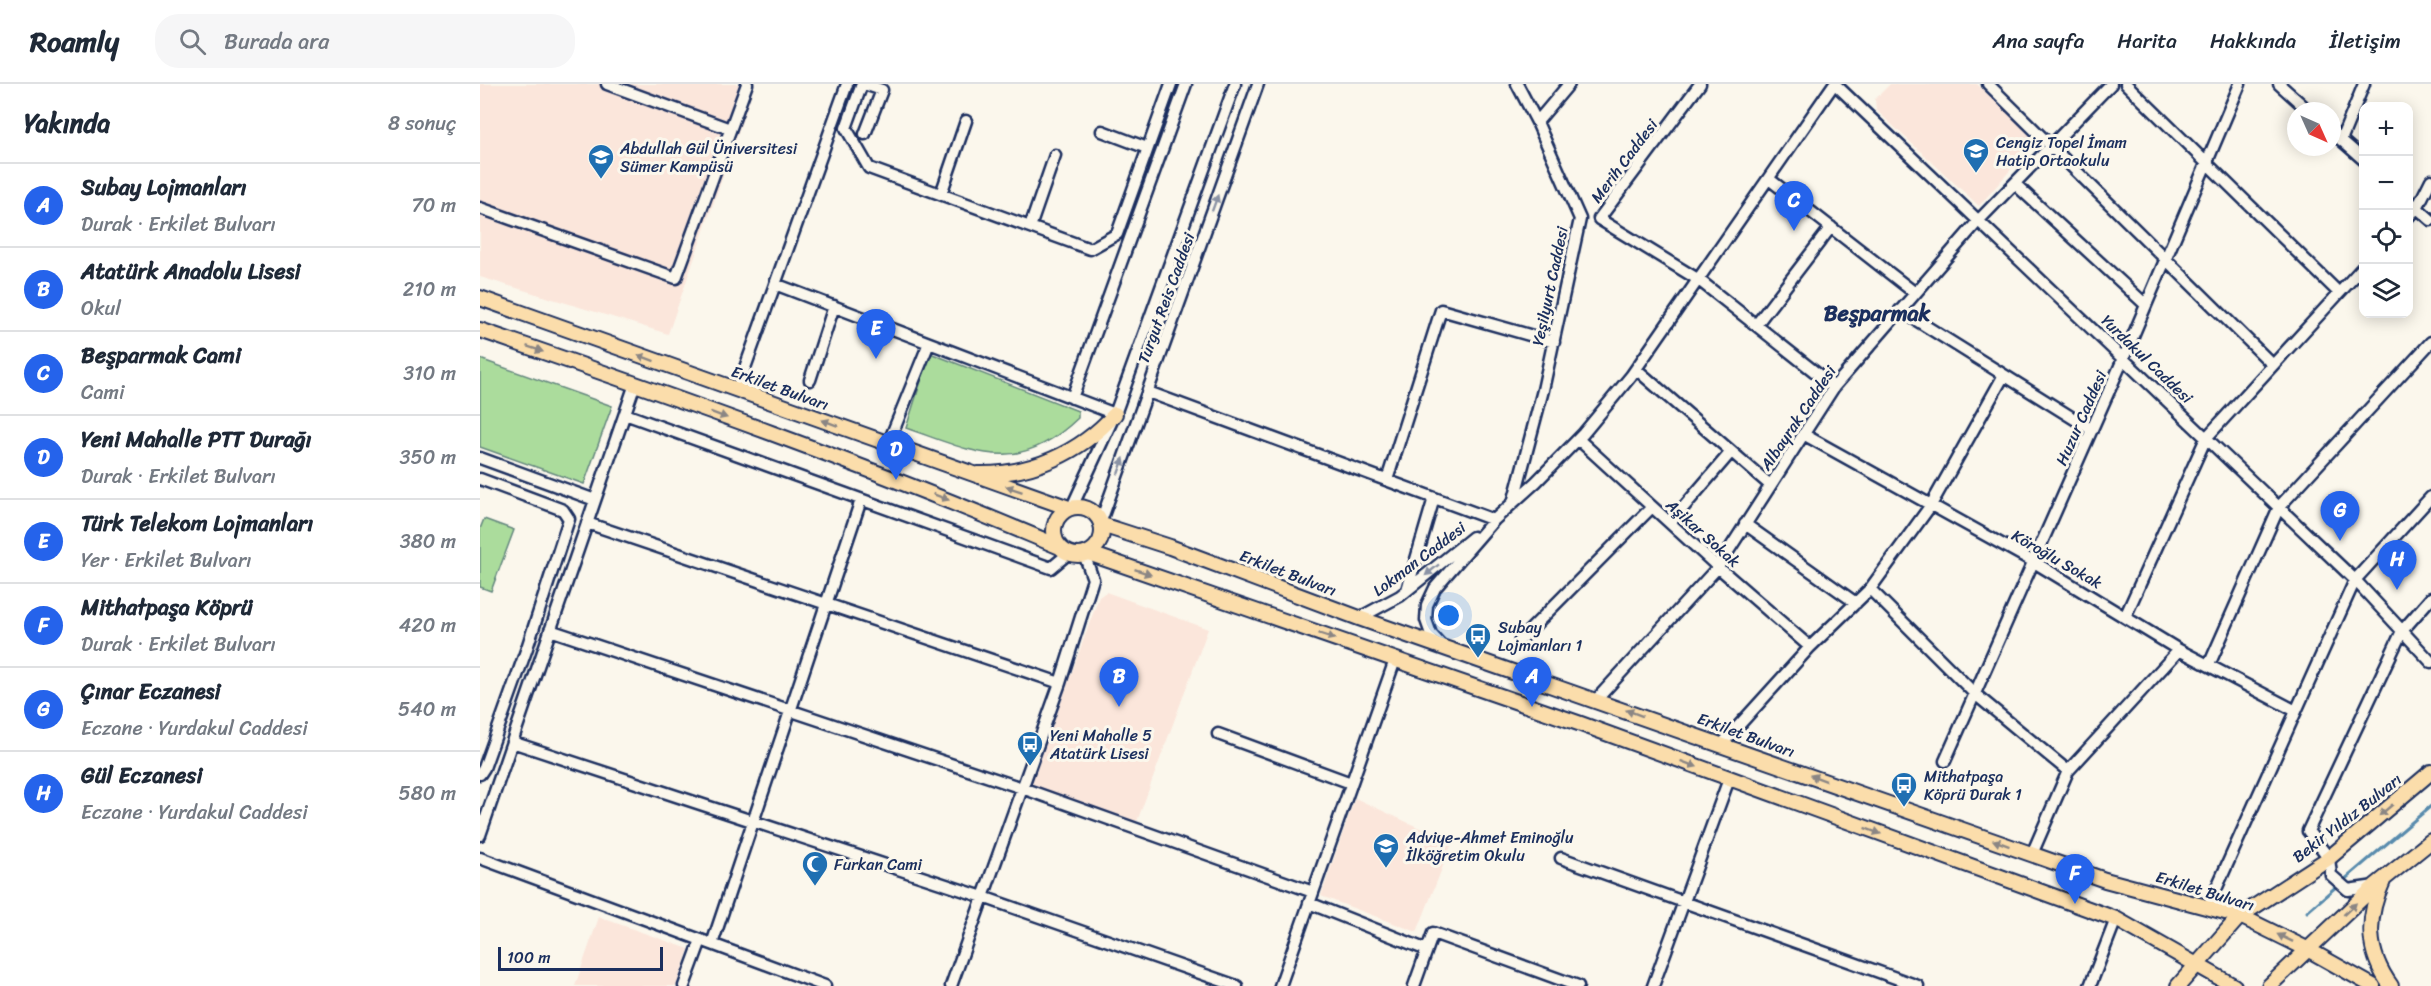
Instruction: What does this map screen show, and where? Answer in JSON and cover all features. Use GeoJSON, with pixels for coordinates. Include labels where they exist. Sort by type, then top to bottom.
{"type":"FeatureCollection","features":[{"type":"Feature","properties":{"kind":"main road","name":"Erkilet Bulvarı"},"geometry":{"type":"LineString","coordinates":[[480,298],[969,474],[1071,508]]}},
{"type":"Feature","properties":{"kind":"main road"},"geometry":{"type":"LineString","coordinates":[[480,330],[635,384],[879,474],[1065,550],[1086,553],[1395,660],[1729,778],[2116,919],[2234,986]]}},
{"type":"Feature","properties":{"kind":"main road"},"geometry":{"type":"LineString","coordinates":[[969,474],[1004,472],[1054,459],[1092,436],[1115,414]]}},
{"type":"Feature","properties":{"kind":"main road"},"geometry":{"type":"LineString","coordinates":[[1065,550],[1055,537],[1055,525],[1060,515],[1071,508],[1080,506],[1091,510],[1101,523],[1101,540],[1097,546],[1086,553]]}},
{"type":"Feature","properties":{"kind":"main road","name":"Erkilet Bulvarı"},"geometry":{"type":"LineString","coordinates":[[1101,523],[1359,618],[2105,880],[2240,916],[2307,948],[2373,986]]}},
{"type":"Feature","properties":{"kind":"main road","name":"Bekir Yıldız Bulvarı"},"geometry":{"type":"LineString","coordinates":[[2178,986],[2240,916],[2329,858],[2431,772]]}},
{"type":"Feature","properties":{"kind":"main road"},"geometry":{"type":"LineString","coordinates":[[2269,986],[2379,883],[2431,841]]}},
{"type":"Feature","properties":{"kind":"main road"},"geometry":{"type":"LineString","coordinates":[[2379,883],[2372,912],[2370,938],[2377,962],[2391,986]]}},
{"type":"Feature","properties":{"kind":"street"},"geometry":{"type":"LineString","coordinates":[[607,84],[730,129]]}},
{"type":"Feature","properties":{"kind":"street"},"geometry":{"type":"LineString","coordinates":[[480,208],[676,278],[747,84]]}},
{"type":"Feature","properties":{"kind":"street"},"geometry":{"type":"LineString","coordinates":[[737,390],[846,84]]}},
{"type":"Feature","properties":{"kind":"street"},"geometry":{"type":"LineString","coordinates":[[865,135],[882,90],[863,84],[846,128],[868,168],[1090,249],[1116,234],[1171,84]]}},
{"type":"Feature","properties":{"kind":"street"},"geometry":{"type":"LineString","coordinates":[[1072,398],[1186,84]]}},
{"type":"Feature","properties":{"kind":"street","name":"Turgut Reis Caddesi"},"geometry":{"type":"LineString","coordinates":[[1071,508],[1115,414],[1235,84]]}},
{"type":"Feature","properties":{"kind":"street","name":"Turgut Reis Caddesi"},"geometry":{"type":"LineString","coordinates":[[1101,523],[1258,84]]}},
{"type":"Feature","properties":{"kind":"street","name":"Yeşilyurt Caddesi"},"geometry":{"type":"LineString","coordinates":[[1513,504],[1554,342],[1580,219],[1537,122],[1516,84]]}},
{"type":"Feature","properties":{"kind":"street"},"geometry":{"type":"LineString","coordinates":[[1537,122],[1569,84]]}},
{"type":"Feature","properties":{"kind":"street","name":"Merih Caddesi"},"geometry":{"type":"LineString","coordinates":[[1700,84],[1599,219],[1699,280],[1834,387]]}},
{"type":"Feature","properties":{"kind":"street"},"geometry":{"type":"LineString","coordinates":[[1442,646],[1428,627],[1426,612],[1435,588],[1494,520],[1578,439],[1636,369],[1834,84]]}},
{"type":"Feature","properties":{"kind":"street","name":"Yurdakul Caddesi"},"geometry":{"type":"LineString","coordinates":[[1834,84],[2124,357],[2355,580],[2431,662]]}},
{"type":"Feature","properties":{"kind":"street"},"geometry":{"type":"LineString","coordinates":[[1989,84],[2273,365]]}},
{"type":"Feature","properties":{"kind":"street","name":"Albayrak Caddesi"},"geometry":{"type":"LineString","coordinates":[[1596,700],[1718,567],[1834,387],[1979,220],[2111,84]]}},
{"type":"Feature","properties":{"kind":"street"},"geometry":{"type":"LineString","coordinates":[[2126,84],[2339,293]]}},
{"type":"Feature","properties":{"kind":"street","name":"Huzur Caddesi"},"geometry":{"type":"LineString","coordinates":[[1945,761],[2124,357],[2240,84]]}},
{"type":"Feature","properties":{"kind":"street"},"geometry":{"type":"LineString","coordinates":[[2279,84],[2299,102]]}},
{"type":"Feature","properties":{"kind":"street"},"geometry":{"type":"LineString","coordinates":[[2359,156],[2341,140],[2364,84]]}},
{"type":"Feature","properties":{"kind":"street"},"geometry":{"type":"LineString","coordinates":[[941,194],[966,121]]}},
{"type":"Feature","properties":{"kind":"street"},"geometry":{"type":"LineString","coordinates":[[1102,131],[1148,148]]}},
{"type":"Feature","properties":{"kind":"street"},"geometry":{"type":"LineString","coordinates":[[1030,227],[1055,155]]}},
{"type":"Feature","properties":{"kind":"street"},"geometry":{"type":"LineString","coordinates":[[1769,179],[1915,293]]}},
{"type":"Feature","properties":{"kind":"street"},"geometry":{"type":"LineString","coordinates":[[2431,180],[2413,204],[2431,220]]}},
{"type":"Feature","properties":{"kind":"street"},"geometry":{"type":"LineString","coordinates":[[2015,184],[2146,305]]}},
{"type":"Feature","properties":{"kind":"street"},"geometry":{"type":"LineString","coordinates":[[1580,219],[1599,219]]}},
{"type":"Feature","properties":{"kind":"street"},"geometry":{"type":"LineString","coordinates":[[1756,325],[1831,227]]}},
{"type":"Feature","properties":{"kind":"street"},"geometry":{"type":"LineString","coordinates":[[2125,617],[2206,438],[2359,271]]}},
{"type":"Feature","properties":{"kind":"street"},"geometry":{"type":"LineString","coordinates":[[775,284],[1115,414]]}},
{"type":"Feature","properties":{"kind":"street"},"geometry":{"type":"LineString","coordinates":[[810,380],[834,306]]}},
{"type":"Feature","properties":{"kind":"street"},"geometry":{"type":"LineString","coordinates":[[1387,480],[1441,310],[1554,342]]}},
{"type":"Feature","properties":{"kind":"street"},"geometry":{"type":"LineString","coordinates":[[1900,310],[2092,430]]}},
{"type":"Feature","properties":{"kind":"street"},"geometry":{"type":"LineString","coordinates":[[2209,665],[2279,507],[2431,342]]}},
{"type":"Feature","properties":{"kind":"street"},"geometry":{"type":"LineString","coordinates":[[888,444],[929,343]]}},
{"type":"Feature","properties":{"kind":"street"},"geometry":{"type":"LineString","coordinates":[[1636,369],[1770,485]]}},
{"type":"Feature","properties":{"kind":"street"},"geometry":{"type":"LineString","coordinates":[[1722,744],[1810,647],[1870,589],[1931,505],[2004,375]]}},
{"type":"Feature","properties":{"kind":"street"},"geometry":{"type":"LineString","coordinates":[[480,835],[635,384]]}},
{"type":"Feature","properties":{"kind":"street"},"geometry":{"type":"LineString","coordinates":[[1148,392],[1494,520]]}},
{"type":"Feature","properties":{"kind":"street"},"geometry":{"type":"LineString","coordinates":[[624,414],[1051,568],[1065,550]]}},
{"type":"Feature","properties":{"kind":"street","name":"Köroğlu Sokak"},"geometry":{"type":"LineString","coordinates":[[1803,434],[2034,562],[2180,650],[2296,711]]}},
{"type":"Feature","properties":{"kind":"street","name":"Aşikar Sokak"},"geometry":{"type":"LineString","coordinates":[[1578,439],[1718,567],[1810,647]]}},
{"type":"Feature","properties":{"kind":"street"},"geometry":{"type":"LineString","coordinates":[[1670,523],[1731,452]]}},
{"type":"Feature","properties":{"kind":"street"},"geometry":{"type":"LineString","coordinates":[[480,458],[595,500]]}},
{"type":"Feature","properties":{"kind":"street"},"geometry":{"type":"LineString","coordinates":[[480,479],[563,510],[569,519],[527,648],[480,774]]}},
{"type":"Feature","properties":{"kind":"street"},"geometry":{"type":"LineString","coordinates":[[2208,907],[2355,580],[2431,497]]}},
{"type":"Feature","properties":{"kind":"street"},"geometry":{"type":"LineString","coordinates":[[1407,590],[1434,498]]}},
{"type":"Feature","properties":{"kind":"street"},"geometry":{"type":"LineString","coordinates":[[684,986],[706,942],[753,821],[861,500]]}},
{"type":"Feature","properties":{"kind":"street"},"geometry":{"type":"LineString","coordinates":[[1520,640],[1652,507]]}},
{"type":"Feature","properties":{"kind":"street","name":"Lokman Caddesi"},"geometry":{"type":"LineString","coordinates":[[1359,618],[1388,604],[1494,520]]}},
{"type":"Feature","properties":{"kind":"street"},"geometry":{"type":"LineString","coordinates":[[587,523],[1060,683]]}},
{"type":"Feature","properties":{"kind":"street"},"geometry":{"type":"LineString","coordinates":[[1745,524],[1856,603]]}},
{"type":"Feature","properties":{"kind":"street"},"geometry":{"type":"LineString","coordinates":[[951,986],[1060,683],[1093,579],[1086,553]]}},
{"type":"Feature","properties":{"kind":"street"},"geometry":{"type":"LineString","coordinates":[[1870,589],[1976,694],[2068,771]]}},
{"type":"Feature","properties":{"kind":"street"},"geometry":{"type":"LineString","coordinates":[[2379,883],[2348,890],[2331,875],[2329,858],[2308,831],[2402,631],[2431,598]]}},
{"type":"Feature","properties":{"kind":"street"},"geometry":{"type":"LineString","coordinates":[[550,630],[1022,788],[1311,898],[1427,950]]}},
{"type":"Feature","properties":{"kind":"street"},"geometry":{"type":"LineString","coordinates":[[2032,854],[2068,771],[2180,650]]}},
{"type":"Feature","properties":{"kind":"street"},"geometry":{"type":"LineString","coordinates":[[1280,986],[1395,660]]}},
{"type":"Feature","properties":{"kind":"street"},"geometry":{"type":"LineString","coordinates":[[1218,734],[1351,783]]}},
{"type":"Feature","properties":{"kind":"street"},"geometry":{"type":"LineString","coordinates":[[512,742],[983,897],[1237,986]]}},
{"type":"Feature","properties":{"kind":"street"},"geometry":{"type":"LineString","coordinates":[[1653,986],[1729,778]]}},
{"type":"Feature","properties":{"kind":"street"},"geometry":{"type":"LineString","coordinates":[[480,858],[825,986]]}},
{"type":"Feature","properties":{"kind":"street"},"geometry":{"type":"LineString","coordinates":[[1561,858],[1917,986]]}},
{"type":"Feature","properties":{"kind":"street"},"geometry":{"type":"LineString","coordinates":[[2090,986],[2116,919]]}},
{"type":"Feature","properties":{"kind":"street"},"geometry":{"type":"LineString","coordinates":[[1414,986],[1433,933],[1578,986]]}},
{"type":"Feature","properties":{"kind":"shaded area","name":"Abdullah Gül Üniversitesi Sümer Kampüsü"},"geometry":{"type":"Polygon","coordinates":[[[480,84],[755,84],[668,334],[480,277],[480,84]]]}},
{"type":"Feature","properties":{"kind":"shaded area","name":"Cengiz Topel İmam Hatip Ortaokulu"},"geometry":{"type":"Polygon","coordinates":[[[1890,84],[1977,84],[2035,138],[2035,142],[1979,206],[1876,110],[1875,99],[1890,84]]]}},
{"type":"Feature","properties":{"kind":"shaded area"},"geometry":{"type":"Polygon","coordinates":[[[1106,592],[1208,629],[1135,827],[1030,788],[1099,597],[1106,592]]]}},
{"type":"Feature","properties":{"kind":"shaded area","name":"Adviye-Ahmet Eminoğlu İlköğretim Okulu"},"geometry":{"type":"Polygon","coordinates":[[[1355,798],[1452,843],[1417,932],[1321,896],[1355,798]]]}},
{"type":"Feature","properties":{"kind":"shaded area"},"geometry":{"type":"Polygon","coordinates":[[[599,917],[689,949],[676,986],[575,986],[599,917]]]}},
{"type":"Feature","properties":{"kind":"green space"},"geometry":{"type":"Polygon","coordinates":[[[930,353],[1078,411],[1078,418],[1056,436],[1035,448],[1015,453],[995,454],[975,451],[906,428],[930,353]]]}},
{"type":"Feature","properties":{"kind":"green space"},"geometry":{"type":"Polygon","coordinates":[[[480,359],[612,406],[584,484],[480,447],[480,359]]]}},
{"type":"Feature","properties":{"kind":"green space"},"geometry":{"type":"Polygon","coordinates":[[[484,519],[514,530],[491,591],[480,587],[480,529],[484,519]]]}},
{"type":"Feature","properties":{"kind":"waterway"},"geometry":{"type":"LineString","coordinates":[[2343,881],[2431,806]]}},
{"type":"Feature","properties":{"kind":"waterway"},"geometry":{"type":"LineString","coordinates":[[2307,912],[2338,885]]}},
{"type":"Feature","properties":{"kind":"place","name":"Cengiz Topel İmam Hatip Ortaokulu"},"geometry":{"type":"Point","coordinates":[1976,174]}},
{"type":"Feature","properties":{"kind":"place","name":"Abdullah Gül Üniversitesi Sümer Kampüsü"},"geometry":{"type":"Point","coordinates":[601,180]}},
{"type":"Feature","properties":{"kind":"place","name":"Beşparmak Cami"},"geometry":{"type":"Point","coordinates":[1794,231]}},
{"type":"Feature","properties":{"kind":"place","name":"Türk Telekom Lojmanları"},"geometry":{"type":"Point","coordinates":[876,359]}},
{"type":"Feature","properties":{"kind":"place","name":"Yeni Mahalle PTT Durağı"},"geometry":{"type":"Point","coordinates":[896,480]}},
{"type":"Feature","properties":{"kind":"place","name":"Çınar Eczanesi"},"geometry":{"type":"Point","coordinates":[2340,541]}},
{"type":"Feature","properties":{"kind":"place","name":"Gül Eczanesi"},"geometry":{"type":"Point","coordinates":[2397,590]}},
{"type":"Feature","properties":{"kind":"place","name":"Subay Lojmanları 1"},"geometry":{"type":"Point","coordinates":[1478,659]}},
{"type":"Feature","properties":{"kind":"place","name":"Atatürk Anadolu Lisesi"},"geometry":{"type":"Point","coordinates":[1119,707]}},
{"type":"Feature","properties":{"kind":"place","name":"Subay Lojmanları"},"geometry":{"type":"Point","coordinates":[1532,707]}},
{"type":"Feature","properties":{"kind":"place","name":"Yeni Mahalle 5 Atatürk Lisesi"},"geometry":{"type":"Point","coordinates":[1030,767]}},
{"type":"Feature","properties":{"kind":"place","name":"Mithatpaşa Köprü Durak 1"},"geometry":{"type":"Point","coordinates":[1904,808]}},
{"type":"Feature","properties":{"kind":"place","name":"Adviye-Ahmet Eminoğlu İlköğretim Okulu"},"geometry":{"type":"Point","coordinates":[1386,869]}},
{"type":"Feature","properties":{"kind":"place","name":"Furkan Cami"},"geometry":{"type":"Point","coordinates":[815,887]}},
{"type":"Feature","properties":{"kind":"place","name":"Mithatpaşa Köprü"},"geometry":{"type":"Point","coordinates":[2075,904]}},
{"type":"Feature","properties":{"kind":"district","name":"Beşparmak"},"geometry":{"type":"Point","coordinates":[1877,313]}}]}
